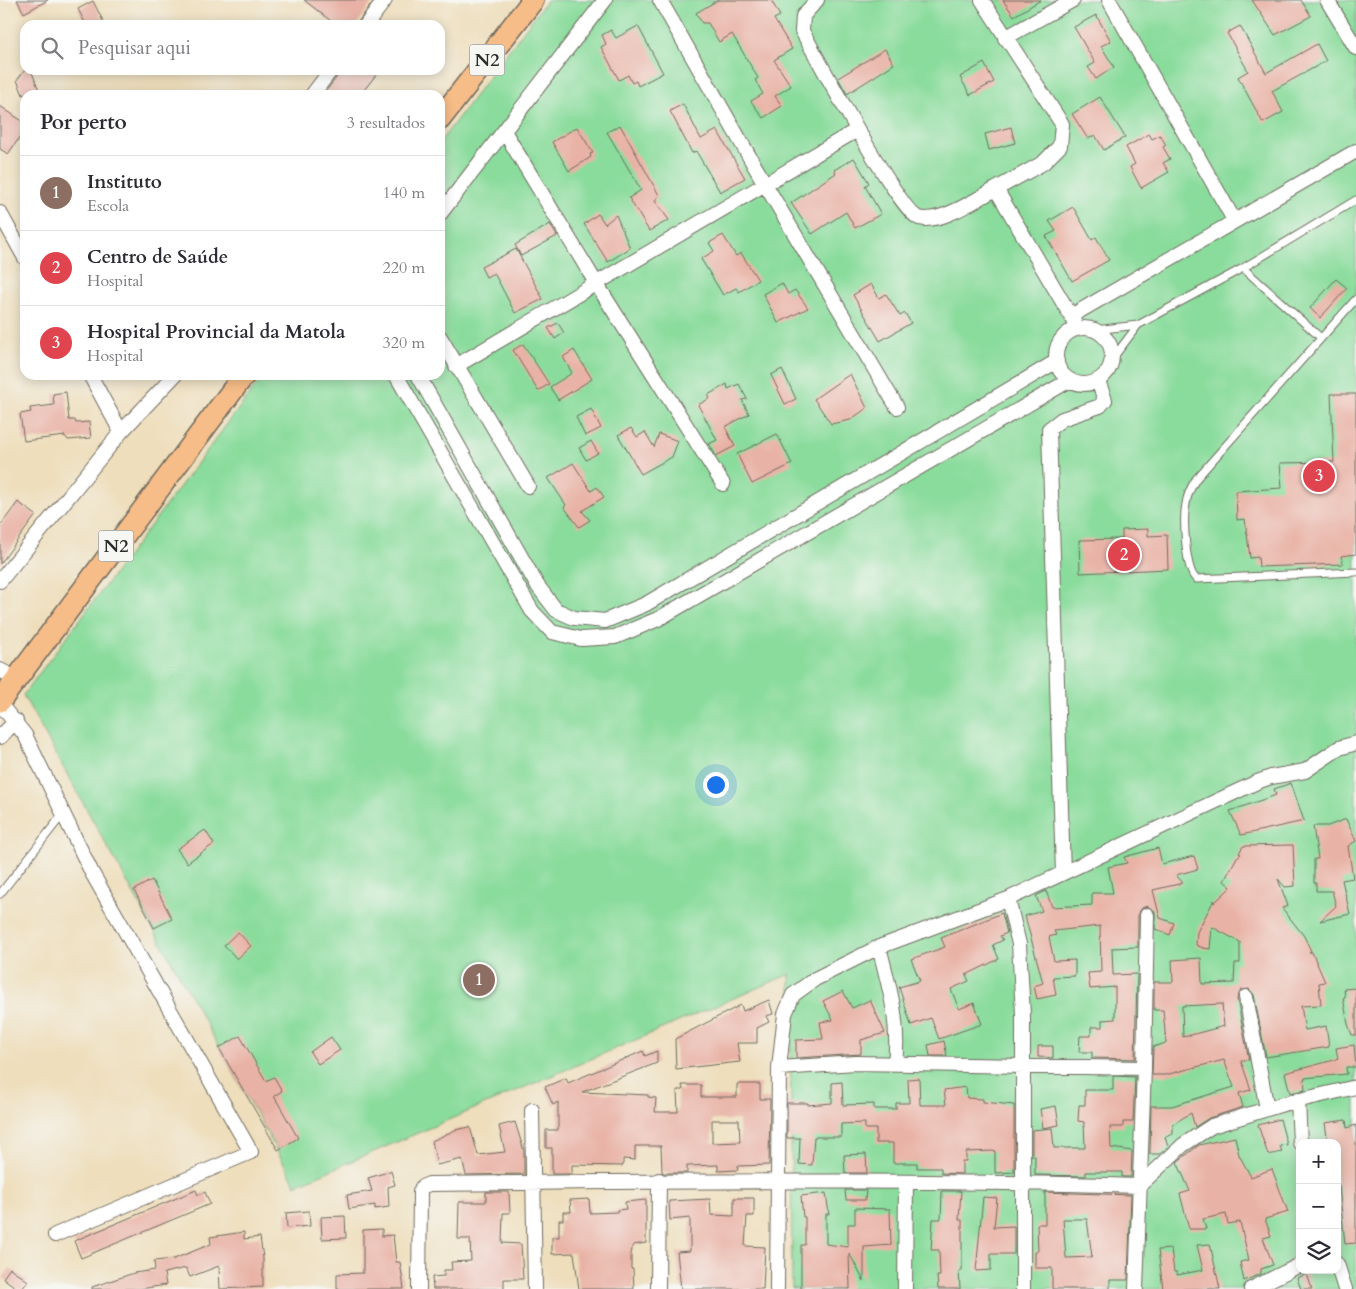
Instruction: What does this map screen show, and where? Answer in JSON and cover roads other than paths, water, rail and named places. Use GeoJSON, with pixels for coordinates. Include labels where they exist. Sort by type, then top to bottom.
{"type":"FeatureCollection","features":[{"type":"Feature","properties":{"kind":"main road","name":"N2"},"geometry":{"type":"LineString","coordinates":[[445,113],[534,0]]}},
{"type":"Feature","properties":{"kind":"main road","name":"N2"},"geometry":{"type":"LineString","coordinates":[[0,702],[8,675],[240,380]]}},
{"type":"Feature","properties":{"kind":"street"},"geometry":{"type":"LineString","coordinates":[[370,20],[385,0]]}},
{"type":"Feature","properties":{"kind":"street"},"geometry":{"type":"LineString","coordinates":[[445,208],[605,0]]}},
{"type":"Feature","properties":{"kind":"street"},"geometry":{"type":"LineString","coordinates":[[660,0],[765,184],[897,407]]}},
{"type":"Feature","properties":{"kind":"street"},"geometry":{"type":"LineString","coordinates":[[816,0],[803,16],[802,31],[858,130],[906,207],[918,218],[936,220],[1043,163],[1060,146],[1062,124],[982,0]]}},
{"type":"Feature","properties":{"kind":"street"},"geometry":{"type":"LineString","coordinates":[[1005,38],[1073,0]]}},
{"type":"Feature","properties":{"kind":"street"},"geometry":{"type":"LineString","coordinates":[[1109,0],[1234,220]]}},
{"type":"Feature","properties":{"kind":"street"},"geometry":{"type":"LineString","coordinates":[[1327,0],[1356,48]]}},
{"type":"Feature","properties":{"kind":"street"},"geometry":{"type":"LineString","coordinates":[[316,90],[327,75]]}},
{"type":"Feature","properties":{"kind":"street"},"geometry":{"type":"LineString","coordinates":[[456,366],[858,130]]}},
{"type":"Feature","properties":{"kind":"street"},"geometry":{"type":"LineString","coordinates":[[504,131],[596,284],[723,484]]}},
{"type":"Feature","properties":{"kind":"street"},"geometry":{"type":"LineString","coordinates":[[996,189],[1074,322],[1095,330],[1108,341],[1113,358],[1106,375],[1098,381],[1079,384],[1070,380],[1059,369],[1056,353],[1063,337],[1074,322],[1234,220],[1356,151]]}},
{"type":"Feature","properties":{"kind":"street"},"geometry":{"type":"LineString","coordinates":[[0,213],[20,249]]}},
{"type":"Feature","properties":{"kind":"street"},"geometry":{"type":"LineString","coordinates":[[445,346],[528,486]]}},
{"type":"Feature","properties":{"kind":"street"},"geometry":{"type":"LineString","coordinates":[[421,380],[542,591],[556,610],[574,618],[605,621],[646,604],[1057,361]]}},
{"type":"Feature","properties":{"kind":"street"},"geometry":{"type":"LineString","coordinates":[[93,380],[121,432]]}},
{"type":"Feature","properties":{"kind":"street"},"geometry":{"type":"LineString","coordinates":[[0,581],[121,432],[171,380]]}},
{"type":"Feature","properties":{"kind":"street"},"geometry":{"type":"LineString","coordinates":[[399,380],[532,611],[552,632],[581,639],[615,637],[658,619],[1070,380]]}},
{"type":"Feature","properties":{"kind":"street"},"geometry":{"type":"LineString","coordinates":[[1063,873],[1050,429],[1062,419],[1100,406],[1105,400],[1098,381]]}},
{"type":"Feature","properties":{"kind":"street"},"geometry":{"type":"LineString","coordinates":[[0,702],[25,735],[92,873],[251,1152],[55,1235]]}},
{"type":"Feature","properties":{"kind":"street"},"geometry":{"type":"LineString","coordinates":[[0,737],[16,721]]}},
{"type":"Feature","properties":{"kind":"street"},"geometry":{"type":"LineString","coordinates":[[777,1289],[780,1181],[779,1068],[785,1014],[793,996],[815,979],[879,947],[1008,899],[1257,782],[1271,777],[1305,771],[1339,748],[1356,742]]}},
{"type":"Feature","properties":{"kind":"street"},"geometry":{"type":"LineString","coordinates":[[1008,899],[1019,944],[1024,1067],[1023,1289]]}},
{"type":"Feature","properties":{"kind":"street"},"geometry":{"type":"LineString","coordinates":[[1136,1289],[1144,1068],[1146,915]]}},
{"type":"Feature","properties":{"kind":"street"},"geometry":{"type":"LineString","coordinates":[[879,947],[895,1010],[898,1040],[895,1063]]}},
{"type":"Feature","properties":{"kind":"street"},"geometry":{"type":"LineString","coordinates":[[1246,997],[1267,1109]]}},
{"type":"Feature","properties":{"kind":"street"},"geometry":{"type":"LineString","coordinates":[[779,1068],[856,1063],[1144,1068]]}},
{"type":"Feature","properties":{"kind":"street"},"geometry":{"type":"LineString","coordinates":[[419,1289],[420,1192],[422,1187],[429,1184],[660,1180],[1024,1183],[1139,1186],[1196,1134],[1212,1126],[1298,1100],[1356,1087]]}},
{"type":"Feature","properties":{"kind":"street"},"geometry":{"type":"LineString","coordinates":[[1298,1100],[1300,1139]]}},
{"type":"Feature","properties":{"kind":"street"},"geometry":{"type":"LineString","coordinates":[[532,1110],[536,1289]]}},
{"type":"Feature","properties":{"kind":"street"},"geometry":{"type":"LineString","coordinates":[[658,1289],[660,1180]]}},
{"type":"Feature","properties":{"kind":"street"},"geometry":{"type":"LineString","coordinates":[[905,1289],[906,1182]]}},
{"type":"Feature","properties":{"kind":"street"},"geometry":{"type":"LineString","coordinates":[[1251,1289],[1296,1267]]}},
{"type":"Feature","properties":{"kind":"street"},"geometry":{"type":"LineString","coordinates":[[1340,1274],[1345,1289]]}},
{"type":"Feature","properties":{"kind":"lane"},"geometry":{"type":"LineString","coordinates":[[1095,330],[1138,325],[1243,268],[1356,200]]}},
{"type":"Feature","properties":{"kind":"lane"},"geometry":{"type":"LineString","coordinates":[[1243,268],[1321,338]]}},
{"type":"Feature","properties":{"kind":"lane"},"geometry":{"type":"LineString","coordinates":[[1356,299],[1190,490],[1184,518],[1190,570],[1196,579],[1356,572]]}},
{"type":"Feature","properties":{"kind":"lane"},"geometry":{"type":"LineString","coordinates":[[1113,358],[1138,325]]}},
{"type":"Feature","properties":{"kind":"lane"},"geometry":{"type":"LineString","coordinates":[[0,894],[63,814]]}},
{"type":"Feature","properties":{"kind":"place","name":"Hospital Provincial da Matola"},"geometry":{"type":"Point","coordinates":[1319,476]}},
{"type":"Feature","properties":{"kind":"place","name":"Centro de Saúde"},"geometry":{"type":"Point","coordinates":[1124,555]}},
{"type":"Feature","properties":{"kind":"place","name":"Instituto"},"geometry":{"type":"Point","coordinates":[479,980]}}]}
